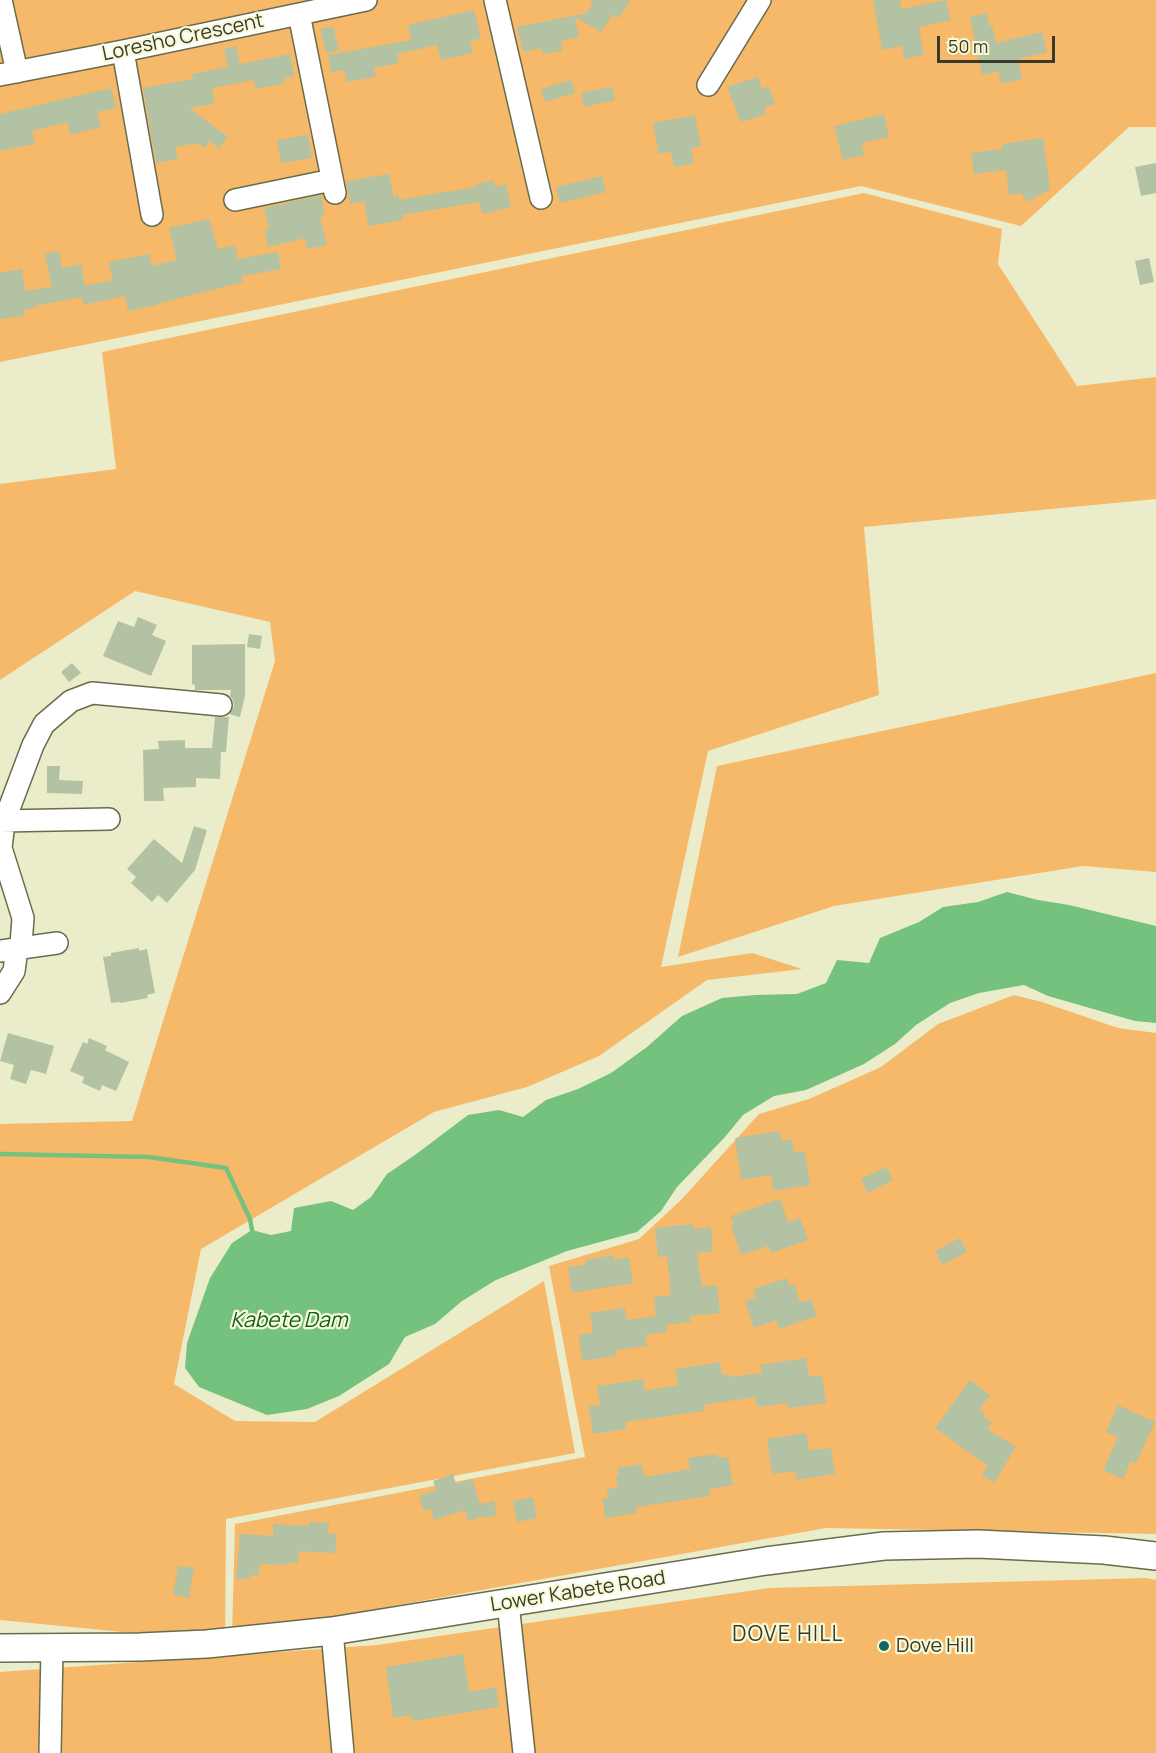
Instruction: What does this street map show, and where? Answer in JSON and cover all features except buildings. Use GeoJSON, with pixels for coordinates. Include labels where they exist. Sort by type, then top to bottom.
{"type":"FeatureCollection","features":[{"type":"Feature","properties":{"kind":"main road","name":"Lower Kabete Road"},"geometry":{"type":"LineString","coordinates":[[0,1648],[207,1644],[332,1631],[766,1561],[884,1546],[978,1544],[1104,1550],[1156,1556]]}},
{"type":"Feature","properties":{"kind":"street"},"geometry":{"type":"LineString","coordinates":[[1,0],[9,74]]}},
{"type":"Feature","properties":{"kind":"street","name":"Loresho Crescent"},"geometry":{"type":"LineString","coordinates":[[9,74],[366,0]]}},
{"type":"Feature","properties":{"kind":"street"},"geometry":{"type":"LineString","coordinates":[[495,0],[541,198]]}},
{"type":"Feature","properties":{"kind":"street"},"geometry":{"type":"LineString","coordinates":[[708,85],[760,0]]}},
{"type":"Feature","properties":{"kind":"street"},"geometry":{"type":"LineString","coordinates":[[235,200],[334,186],[299,14]]}},
{"type":"Feature","properties":{"kind":"street"},"geometry":{"type":"LineString","coordinates":[[123,51],[152,215]]}},
{"type":"Feature","properties":{"kind":"street"},"geometry":{"type":"LineString","coordinates":[[9,950],[21,944],[22,918],[1,848],[2,821],[44,724],[71,701],[92,693],[221,705]]}},
{"type":"Feature","properties":{"kind":"street"},"geometry":{"type":"LineString","coordinates":[[2,821],[110,819]]}},
{"type":"Feature","properties":{"kind":"street"},"geometry":{"type":"LineString","coordinates":[[9,950],[57,943]]}},
{"type":"Feature","properties":{"kind":"street"},"geometry":{"type":"LineString","coordinates":[[0,993],[14,970],[9,950]]}},
{"type":"Feature","properties":{"kind":"street"},"geometry":{"type":"LineString","coordinates":[[508,1603],[524,1753]]}},
{"type":"Feature","properties":{"kind":"street"},"geometry":{"type":"LineString","coordinates":[[332,1631],[343,1753]]}},
{"type":"Feature","properties":{"kind":"street"},"geometry":{"type":"LineString","coordinates":[[50,1753],[52,1648]]}},
{"type":"Feature","properties":{"kind":"shaded area"},"geometry":{"type":"Polygon","coordinates":[[[0,0],[1156,0],[1156,127],[1129,127],[1021,226],[861,186],[0,362],[0,0]]]}},
{"type":"Feature","properties":{"kind":"shaded area"},"geometry":{"type":"Polygon","coordinates":[[[864,193],[1002,229],[998,264],[1077,386],[1156,377],[1156,499],[864,527],[879,695],[708,751],[661,967],[752,953],[802,969],[707,980],[599,1056],[527,1087],[434,1112],[201,1249],[174,1384],[235,1421],[315,1422],[544,1281],[575,1453],[226,1519],[225,1642],[0,1620],[0,1124],[132,1121],[275,661],[270,622],[135,591],[0,680],[0,484],[116,469],[102,352],[864,193]]]}},
{"type":"Feature","properties":{"kind":"shaded area"},"geometry":{"type":"Polygon","coordinates":[[[1156,673],[1156,872],[1083,866],[834,906],[678,957],[717,766],[1156,673]]]}},
{"type":"Feature","properties":{"kind":"shaded area"},"geometry":{"type":"Polygon","coordinates":[[[1014,995],[1118,1028],[1156,1033],[1156,1534],[826,1528],[232,1635],[235,1524],[585,1457],[549,1266],[639,1239],[681,1200],[759,1114],[809,1099],[881,1067],[938,1024],[1014,995]]]}},
{"type":"Feature","properties":{"kind":"shaded area"},"geometry":{"type":"Polygon","coordinates":[[[1146,1578],[1156,1580],[1156,1753],[0,1753],[0,1672],[377,1645],[769,1588],[1146,1578]]]}},
{"type":"Feature","properties":{"kind":"water","name":"Kabete Dam"},"geometry":{"type":"Polygon","coordinates":[[[1007,892],[1156,926],[1156,1023],[1135,1021],[1048,996],[1024,985],[979,993],[950,1003],[864,1064],[806,1090],[774,1096],[743,1115],[677,1187],[661,1211],[637,1232],[567,1251],[496,1280],[462,1301],[435,1324],[405,1337],[389,1364],[339,1396],[307,1409],[267,1415],[199,1387],[185,1368],[187,1343],[210,1278],[232,1243],[252,1230],[271,1235],[291,1231],[294,1208],[331,1201],[353,1210],[371,1197],[387,1174],[468,1115],[499,1110],[523,1117],[546,1100],[578,1089],[611,1073],[647,1047],[682,1016],[722,998],[797,994],[826,983],[837,960],[869,963],[880,938],[919,922],[943,907],[978,902],[1007,892]]]}},
{"type":"Feature","properties":{"kind":"waterway"},"geometry":{"type":"LineString","coordinates":[[0,1154],[149,1157],[226,1168],[250,1219],[252,1230]]}},
{"type":"Feature","properties":{"kind":"place","name":"Dove Hill"},"geometry":{"type":"Point","coordinates":[884,1646]}},
{"type":"Feature","properties":{"kind":"district","name":"DOVE HILL"},"geometry":{"type":"Point","coordinates":[788,1635]}}]}
